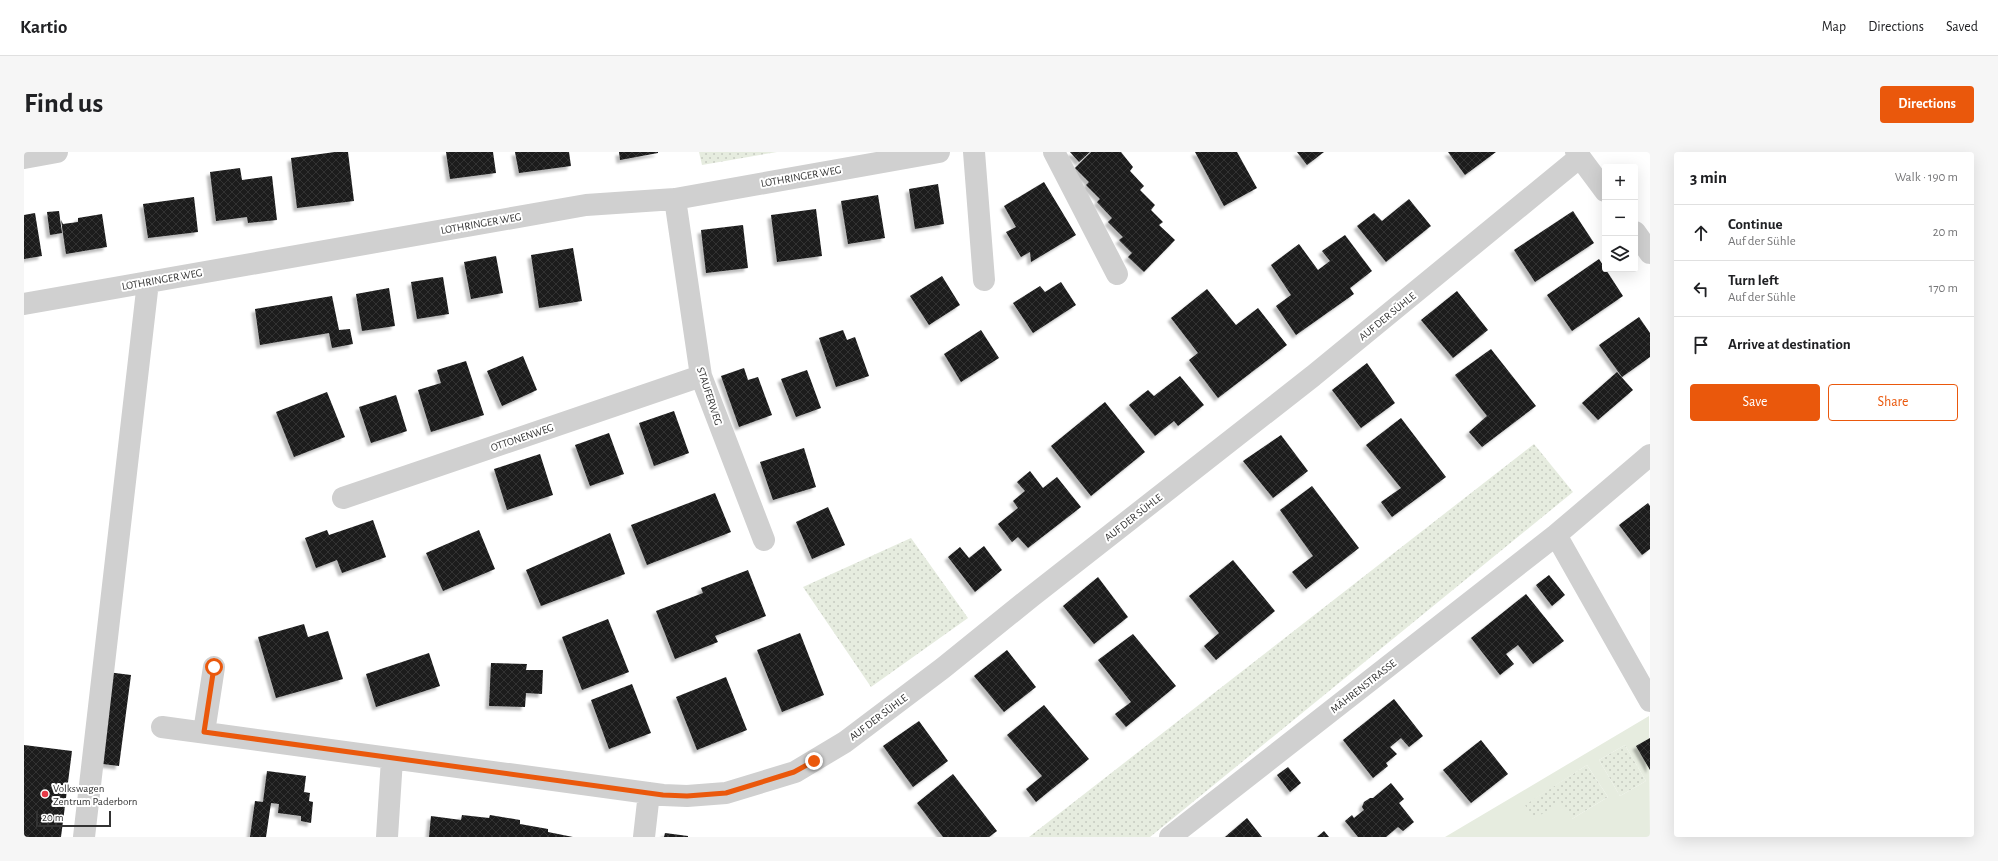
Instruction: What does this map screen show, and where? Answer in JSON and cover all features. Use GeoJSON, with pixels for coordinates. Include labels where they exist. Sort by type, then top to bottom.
{"type":"FeatureCollection","features":[{"type":"Feature","properties":{"kind":"street"},"geometry":{"type":"LineString","coordinates":[[24,158],[57,152]]}},
{"type":"Feature","properties":{"kind":"street","name":"LOTHRINGER WEG"},"geometry":{"type":"LineString","coordinates":[[24,304],[586,205],[675,199],[939,152]]}},
{"type":"Feature","properties":{"kind":"street"},"geometry":{"type":"LineString","coordinates":[[974,152],[984,280]]}},
{"type":"Feature","properties":{"kind":"street"},"geometry":{"type":"LineString","coordinates":[[1054,152],[1117,274]]}},
{"type":"Feature","properties":{"kind":"street"},"geometry":{"type":"LineString","coordinates":[[1578,154],[1602,188]]}},
{"type":"Feature","properties":{"kind":"street","name":"AUF DER SÜHLE"},"geometry":{"type":"LineString","coordinates":[[162,727],[649,793],[687,796],[726,793],[794,772],[844,742],[943,668],[1031,597],[1314,376],[1578,154]]}},
{"type":"Feature","properties":{"kind":"street","name":"STAUFERWEG"},"geometry":{"type":"LineString","coordinates":[[675,199],[701,376],[764,540]]}},
{"type":"Feature","properties":{"kind":"street"},"geometry":{"type":"LineString","coordinates":[[1638,236],[1650,253]]}},
{"type":"Feature","properties":{"kind":"street"},"geometry":{"type":"LineString","coordinates":[[84,837],[148,282]]}},
{"type":"Feature","properties":{"kind":"street","name":"OTTONENWEG"},"geometry":{"type":"LineString","coordinates":[[343,498],[701,376]]}},
{"type":"Feature","properties":{"kind":"street","name":"MÄHRENSTRASSE"},"geometry":{"type":"LineString","coordinates":[[1170,837],[1556,535],[1650,455]]}},
{"type":"Feature","properties":{"kind":"street"},"geometry":{"type":"LineString","coordinates":[[1556,535],[1650,701]]}},
{"type":"Feature","properties":{"kind":"street"},"geometry":{"type":"LineString","coordinates":[[204,732],[214,667]]}},
{"type":"Feature","properties":{"kind":"street"},"geometry":{"type":"LineString","coordinates":[[387,837],[392,759]]}},
{"type":"Feature","properties":{"kind":"street"},"geometry":{"type":"LineString","coordinates":[[644,837],[649,793]]}},
{"type":"Feature","properties":{"kind":"shaded area"},"geometry":{"type":"Polygon","coordinates":[[[699,152],[777,152],[702,165],[699,152]]]}},
{"type":"Feature","properties":{"kind":"shaded area"},"geometry":{"type":"Polygon","coordinates":[[[1534,444],[1573,492],[1150,837],[1029,837],[1534,444]]]}},
{"type":"Feature","properties":{"kind":"shaded area"},"geometry":{"type":"Polygon","coordinates":[[[911,538],[968,618],[871,687],[803,587],[911,538]]]}},
{"type":"Feature","properties":{"kind":"shaded area"},"geometry":{"type":"Polygon","coordinates":[[[1649,716],[1650,837],[1445,837],[1649,716]],[[1625,745],[1599,760],[1620,796],[1646,781],[1625,745]],[[1587,765],[1525,805],[1534,819],[1561,802],[1572,819],[1608,797],[1587,765]]]}},
{"type":"Feature","properties":{"kind":"shaded area"},"geometry":{"type":"Polygon","coordinates":[[[1625,745],[1646,781],[1620,796],[1599,760],[1625,745]]]}},
{"type":"Feature","properties":{"kind":"shaded area"},"geometry":{"type":"Polygon","coordinates":[[[1587,765],[1608,797],[1572,819],[1534,820],[1524,805],[1587,765]]]}},
{"type":"Feature","properties":{"kind":"building"},"geometry":{"type":"Polygon","coordinates":[[[335,152],[348,152],[354,201],[297,208],[291,158],[335,152]]]}},
{"type":"Feature","properties":{"kind":"building"},"geometry":{"type":"Polygon","coordinates":[[[446,152],[493,152],[496,173],[450,179],[446,152]]]}},
{"type":"Feature","properties":{"kind":"building"},"geometry":{"type":"Polygon","coordinates":[[[515,152],[569,152],[571,166],[519,173],[515,152]]]}},
{"type":"Feature","properties":{"kind":"building"},"geometry":{"type":"Polygon","coordinates":[[[619,152],[658,152],[658,153],[620,160],[619,152]]]}},
{"type":"Feature","properties":{"kind":"building"},"geometry":{"type":"Polygon","coordinates":[[[1070,152],[1090,152],[1079,162],[1070,152]]]}},
{"type":"Feature","properties":{"kind":"building"},"geometry":{"type":"Polygon","coordinates":[[[1091,152],[1121,152],[1133,167],[1130,171],[1144,186],[1140,190],[1155,205],[1151,210],[1163,222],[1159,225],[1175,240],[1144,272],[1128,257],[1132,253],[1119,240],[1123,237],[1108,222],[1112,218],[1097,202],[1100,199],[1086,185],[1089,182],[1075,168],[1091,152]]]}},
{"type":"Feature","properties":{"kind":"building"},"geometry":{"type":"Polygon","coordinates":[[[1195,152],[1237,152],[1257,188],[1224,206],[1195,152]]]}},
{"type":"Feature","properties":{"kind":"building"},"geometry":{"type":"Polygon","coordinates":[[[1297,152],[1324,152],[1307,165],[1297,152]]]}},
{"type":"Feature","properties":{"kind":"building"},"geometry":{"type":"Polygon","coordinates":[[[1448,152],[1496,152],[1465,175],[1448,152]]]}},
{"type":"Feature","properties":{"kind":"building"},"geometry":{"type":"Polygon","coordinates":[[[240,168],[242,180],[272,176],[277,220],[248,223],[247,217],[216,221],[210,172],[240,168]]]}},
{"type":"Feature","properties":{"kind":"building"},"geometry":{"type":"Polygon","coordinates":[[[1044,182],[1076,235],[1031,262],[1030,252],[1021,257],[1006,232],[1016,227],[1004,206],[1044,182]]]}},
{"type":"Feature","properties":{"kind":"building"},"geometry":{"type":"Polygon","coordinates":[[[938,184],[944,224],[915,229],[909,189],[938,184]]]}},
{"type":"Feature","properties":{"kind":"building"},"geometry":{"type":"Polygon","coordinates":[[[878,195],[885,238],[848,244],[841,201],[878,195]]]}},
{"type":"Feature","properties":{"kind":"building"},"geometry":{"type":"Polygon","coordinates":[[[194,197],[198,232],[148,238],[143,204],[194,197]]]}},
{"type":"Feature","properties":{"kind":"building"},"geometry":{"type":"Polygon","coordinates":[[[1409,199],[1431,226],[1386,262],[1357,226],[1374,213],[1382,221],[1409,199]]]}},
{"type":"Feature","properties":{"kind":"building"},"geometry":{"type":"Polygon","coordinates":[[[816,209],[822,256],[777,262],[771,215],[816,209]]]}},
{"type":"Feature","properties":{"kind":"building"},"geometry":{"type":"Polygon","coordinates":[[[59,211],[62,233],[50,235],[47,212],[59,211]]]}},
{"type":"Feature","properties":{"kind":"building"},"geometry":{"type":"Polygon","coordinates":[[[1573,211],[1594,243],[1535,282],[1514,250],[1573,211]]]}},
{"type":"Feature","properties":{"kind":"building"},"geometry":{"type":"Polygon","coordinates":[[[35,213],[42,256],[24,259],[24,215],[35,213]]]}},
{"type":"Feature","properties":{"kind":"building"},"geometry":{"type":"Polygon","coordinates":[[[102,214],[107,247],[66,254],[61,220],[63,224],[78,222],[78,218],[102,214]]]}},
{"type":"Feature","properties":{"kind":"building"},"geometry":{"type":"Polygon","coordinates":[[[743,225],[748,268],[706,273],[701,230],[743,225]]]}},
{"type":"Feature","properties":{"kind":"building"},"geometry":{"type":"Polygon","coordinates":[[[1345,235],[1372,271],[1350,288],[1354,294],[1296,335],[1276,306],[1291,295],[1271,265],[1299,244],[1318,270],[1330,261],[1322,251],[1345,235]]]}},
{"type":"Feature","properties":{"kind":"building"},"geometry":{"type":"Polygon","coordinates":[[[573,248],[582,301],[539,308],[531,255],[573,248]]]}},
{"type":"Feature","properties":{"kind":"building"},"geometry":{"type":"Polygon","coordinates":[[[496,256],[503,293],[471,299],[464,262],[496,256]]]}},
{"type":"Feature","properties":{"kind":"building"},"geometry":{"type":"Polygon","coordinates":[[[1599,259],[1602,264],[1602,272],[1607,272],[1623,296],[1572,331],[1547,295],[1599,259]]]}},
{"type":"Feature","properties":{"kind":"building"},"geometry":{"type":"Polygon","coordinates":[[[942,276],[960,305],[929,325],[910,296],[942,276]]]}},
{"type":"Feature","properties":{"kind":"building"},"geometry":{"type":"Polygon","coordinates":[[[443,277],[449,314],[417,319],[411,282],[443,277]]]}},
{"type":"Feature","properties":{"kind":"building"},"geometry":{"type":"Polygon","coordinates":[[[1061,282],[1076,305],[1033,333],[1013,303],[1040,286],[1045,292],[1061,282]]]}},
{"type":"Feature","properties":{"kind":"building"},"geometry":{"type":"Polygon","coordinates":[[[389,288],[395,326],[362,331],[356,294],[389,288]]]}},
{"type":"Feature","properties":{"kind":"building"},"geometry":{"type":"Polygon","coordinates":[[[1207,289],[1236,325],[1258,308],[1287,345],[1218,398],[1189,360],[1198,353],[1171,318],[1207,289]]]}},
{"type":"Feature","properties":{"kind":"building"},"geometry":{"type":"Polygon","coordinates":[[[1457,291],[1488,330],[1453,358],[1421,320],[1457,291]]]}},
{"type":"Feature","properties":{"kind":"building"},"geometry":{"type":"Polygon","coordinates":[[[332,296],[339,330],[350,329],[353,344],[332,348],[329,333],[260,345],[255,309],[332,296]]]}},
{"type":"Feature","properties":{"kind":"building"},"geometry":{"type":"Polygon","coordinates":[[[1639,317],[1650,333],[1650,357],[1622,377],[1599,345],[1639,317]]]}},
{"type":"Feature","properties":{"kind":"building"},"geometry":{"type":"Polygon","coordinates":[[[843,330],[847,340],[855,337],[869,376],[836,387],[819,338],[843,330]]]}},
{"type":"Feature","properties":{"kind":"building"},"geometry":{"type":"Polygon","coordinates":[[[981,330],[999,358],[961,382],[944,354],[981,330]]]}},
{"type":"Feature","properties":{"kind":"building"},"geometry":{"type":"Polygon","coordinates":[[[1491,349],[1536,406],[1482,447],[1469,432],[1487,416],[1455,375],[1491,349]]]}},
{"type":"Feature","properties":{"kind":"building"},"geometry":{"type":"Polygon","coordinates":[[[523,356],[537,390],[502,406],[487,371],[523,356]]]}},
{"type":"Feature","properties":{"kind":"building"},"geometry":{"type":"Polygon","coordinates":[[[466,361],[484,415],[431,432],[418,390],[441,383],[437,370],[466,361]]]}},
{"type":"Feature","properties":{"kind":"building"},"geometry":{"type":"Polygon","coordinates":[[[1367,363],[1395,403],[1361,428],[1332,390],[1367,363]]]}},
{"type":"Feature","properties":{"kind":"building"},"geometry":{"type":"Polygon","coordinates":[[[744,368],[748,380],[758,377],[772,415],[739,427],[721,376],[744,368]]]}},
{"type":"Feature","properties":{"kind":"building"},"geometry":{"type":"Polygon","coordinates":[[[807,370],[821,408],[796,417],[781,379],[807,370]]]}},
{"type":"Feature","properties":{"kind":"building"},"geometry":{"type":"Polygon","coordinates":[[[1617,372],[1633,390],[1598,420],[1582,403],[1617,372]]]}},
{"type":"Feature","properties":{"kind":"building"},"geometry":{"type":"Polygon","coordinates":[[[1180,376],[1204,405],[1178,426],[1174,421],[1155,436],[1129,405],[1148,390],[1154,396],[1180,376]]]}},
{"type":"Feature","properties":{"kind":"building"},"geometry":{"type":"Polygon","coordinates":[[[327,392],[345,437],[294,457],[276,412],[327,392]]]}},
{"type":"Feature","properties":{"kind":"building"},"geometry":{"type":"Polygon","coordinates":[[[396,395],[407,431],[371,443],[359,407],[396,395]]]}},
{"type":"Feature","properties":{"kind":"building"},"geometry":{"type":"Polygon","coordinates":[[[1105,402],[1145,452],[1091,496],[1051,446],[1105,402]]]}},
{"type":"Feature","properties":{"kind":"building"},"geometry":{"type":"Polygon","coordinates":[[[674,411],[689,453],[654,466],[639,423],[674,411]]]}},
{"type":"Feature","properties":{"kind":"building"},"geometry":{"type":"Polygon","coordinates":[[[1401,418],[1446,477],[1392,517],[1381,502],[1401,488],[1366,445],[1401,418]]]}},
{"type":"Feature","properties":{"kind":"building"},"geometry":{"type":"Polygon","coordinates":[[[609,433],[624,474],[590,486],[575,445],[609,433]]]}},
{"type":"Feature","properties":{"kind":"building"},"geometry":{"type":"Polygon","coordinates":[[[1281,435],[1308,471],[1273,498],[1243,461],[1281,435]]]}},
{"type":"Feature","properties":{"kind":"building"},"geometry":{"type":"Polygon","coordinates":[[[804,448],[816,487],[773,500],[760,462],[804,448]]]}},
{"type":"Feature","properties":{"kind":"building"},"geometry":{"type":"Polygon","coordinates":[[[540,454],[553,495],[507,510],[494,469],[540,454]]]}},
{"type":"Feature","properties":{"kind":"building"},"geometry":{"type":"Polygon","coordinates":[[[1030,471],[1043,488],[1057,477],[1081,507],[1028,548],[1018,537],[1012,542],[998,524],[1018,508],[1013,501],[1025,491],[1017,482],[1030,471]]]}},
{"type":"Feature","properties":{"kind":"building"},"geometry":{"type":"Polygon","coordinates":[[[1312,486],[1359,548],[1306,589],[1292,572],[1313,556],[1280,510],[1312,486]]]}},
{"type":"Feature","properties":{"kind":"building"},"geometry":{"type":"Polygon","coordinates":[[[715,493],[731,532],[647,565],[631,525],[715,493]]]}},
{"type":"Feature","properties":{"kind":"building"},"geometry":{"type":"Polygon","coordinates":[[[1648,503],[1650,506],[1650,549],[1642,555],[1619,525],[1648,503]]]}},
{"type":"Feature","properties":{"kind":"building"},"geometry":{"type":"Polygon","coordinates":[[[828,507],[845,545],[812,559],[796,522],[828,507]]]}},
{"type":"Feature","properties":{"kind":"building"},"geometry":{"type":"Polygon","coordinates":[[[373,520],[386,557],[342,573],[337,560],[316,568],[305,538],[327,530],[329,535],[373,520]]]}},
{"type":"Feature","properties":{"kind":"building"},"geometry":{"type":"Polygon","coordinates":[[[479,530],[495,569],[443,591],[426,553],[479,530]]]}},
{"type":"Feature","properties":{"kind":"building"},"geometry":{"type":"Polygon","coordinates":[[[610,533],[625,574],[541,606],[526,570],[610,533]]]}},
{"type":"Feature","properties":{"kind":"building"},"geometry":{"type":"Polygon","coordinates":[[[984,546],[1002,570],[975,592],[948,557],[960,547],[969,558],[984,546]]]}},
{"type":"Feature","properties":{"kind":"building"},"geometry":{"type":"Polygon","coordinates":[[[1233,560],[1275,611],[1216,660],[1204,646],[1219,633],[1189,596],[1233,560]]]}},
{"type":"Feature","properties":{"kind":"building"},"geometry":{"type":"Polygon","coordinates":[[[748,570],[766,616],[715,636],[718,642],[675,659],[656,611],[703,593],[701,588],[748,570]]]}},
{"type":"Feature","properties":{"kind":"building"},"geometry":{"type":"Polygon","coordinates":[[[1549,575],[1565,595],[1552,606],[1536,585],[1549,575]]]}},
{"type":"Feature","properties":{"kind":"building"},"geometry":{"type":"Polygon","coordinates":[[[1098,577],[1128,617],[1094,644],[1063,606],[1098,577]]]}},
{"type":"Feature","properties":{"kind":"building"},"geometry":{"type":"Polygon","coordinates":[[[1526,594],[1564,641],[1533,664],[1518,645],[1506,654],[1514,664],[1500,675],[1471,638],[1526,594]]]}},
{"type":"Feature","properties":{"kind":"building"},"geometry":{"type":"Polygon","coordinates":[[[608,619],[629,672],[582,690],[562,637],[608,619]]]}},
{"type":"Feature","properties":{"kind":"building"},"geometry":{"type":"Polygon","coordinates":[[[304,624],[308,637],[328,631],[343,679],[276,698],[258,637],[304,624]]]}},
{"type":"Feature","properties":{"kind":"building"},"geometry":{"type":"Polygon","coordinates":[[[800,633],[824,695],[782,712],[757,650],[800,633]]]}},
{"type":"Feature","properties":{"kind":"building"},"geometry":{"type":"Polygon","coordinates":[[[1133,634],[1176,686],[1126,727],[1115,714],[1131,702],[1098,660],[1133,634]]]}},
{"type":"Feature","properties":{"kind":"building"},"geometry":{"type":"Polygon","coordinates":[[[1007,650],[1036,687],[1004,712],[974,676],[1007,650]]]}},
{"type":"Feature","properties":{"kind":"building"},"geometry":{"type":"Polygon","coordinates":[[[429,653],[440,686],[376,707],[366,674],[429,653]]]}},
{"type":"Feature","properties":{"kind":"building"},"geometry":{"type":"Polygon","coordinates":[[[491,663],[527,664],[526,670],[543,670],[542,694],[526,693],[525,707],[489,706],[491,663]]]}},
{"type":"Feature","properties":{"kind":"building"},"geometry":{"type":"Polygon","coordinates":[[[107,672],[131,675],[119,766],[95,763],[107,672]]]}},
{"type":"Feature","properties":{"kind":"building"},"geometry":{"type":"Polygon","coordinates":[[[726,677],[747,730],[697,750],[676,697],[726,677]]]}},
{"type":"Feature","properties":{"kind":"building"},"geometry":{"type":"Polygon","coordinates":[[[632,684],[651,733],[609,749],[591,700],[632,684]]]}},
{"type":"Feature","properties":{"kind":"building"},"geometry":{"type":"Polygon","coordinates":[[[1394,699],[1423,736],[1409,747],[1401,738],[1390,747],[1397,754],[1386,763],[1388,766],[1373,778],[1343,740],[1394,699]]]}},
{"type":"Feature","properties":{"kind":"building"},"geometry":{"type":"Polygon","coordinates":[[[1044,705],[1089,759],[1036,802],[1026,789],[1042,776],[1007,735],[1044,705]]]}},
{"type":"Feature","properties":{"kind":"building"},"geometry":{"type":"Polygon","coordinates":[[[919,721],[948,761],[913,787],[883,746],[919,721]]]}},
{"type":"Feature","properties":{"kind":"building"},"geometry":{"type":"Polygon","coordinates":[[[1650,738],[1650,770],[1636,746],[1650,738]]]}},
{"type":"Feature","properties":{"kind":"building"},"geometry":{"type":"Polygon","coordinates":[[[1481,740],[1508,774],[1471,803],[1443,770],[1481,740]]]}},
{"type":"Feature","properties":{"kind":"building","name":"Volkswagen Zentrum Paderborn"},"geometry":{"type":"Polygon","coordinates":[[[24,745],[72,751],[61,837],[24,837],[24,745]]]}},
{"type":"Feature","properties":{"kind":"building"},"geometry":{"type":"Polygon","coordinates":[[[1288,767],[1301,783],[1290,792],[1277,775],[1288,767]]]}},
{"type":"Feature","properties":{"kind":"building"},"geometry":{"type":"Polygon","coordinates":[[[267,771],[306,776],[304,792],[310,793],[309,801],[313,802],[311,823],[301,821],[301,816],[278,813],[279,804],[271,803],[266,837],[250,837],[255,801],[263,802],[267,771]]]}},
{"type":"Feature","properties":{"kind":"building"},"geometry":{"type":"Polygon","coordinates":[[[953,774],[997,831],[989,837],[943,837],[917,803],[953,774]]]}},
{"type":"Feature","properties":{"kind":"building"},"geometry":{"type":"Polygon","coordinates":[[[1391,783],[1404,799],[1399,803],[1414,822],[1403,831],[1398,827],[1386,837],[1358,837],[1345,821],[1352,815],[1354,818],[1364,810],[1362,807],[1364,802],[1370,798],[1373,798],[1391,783]]]}},
{"type":"Feature","properties":{"kind":"building"},"geometry":{"type":"Polygon","coordinates":[[[462,815],[489,818],[490,815],[520,820],[520,824],[548,829],[548,832],[573,837],[429,837],[431,816],[461,820],[462,815]]]}},
{"type":"Feature","properties":{"kind":"building"},"geometry":{"type":"Polygon","coordinates":[[[1247,818],[1262,837],[1225,837],[1247,818]]]}},
{"type":"Feature","properties":{"kind":"building"},"geometry":{"type":"Polygon","coordinates":[[[1324,831],[1329,837],[1317,837],[1324,831]]]}},
{"type":"Feature","properties":{"kind":"building"},"geometry":{"type":"Polygon","coordinates":[[[665,833],[688,836],[688,837],[664,837],[665,833]]]}},
{"type":"Feature","properties":{"kind":"place","name":"Volkswagen Zentrum Paderborn"},"geometry":{"type":"Point","coordinates":[45,794]}},
{"type":"Feature","properties":{"kind":"route"},"geometry":{"type":"LineString","coordinates":[[214,667],[204,732],[663,795],[687,796],[726,793],[794,772],[814,761]]}}]}
